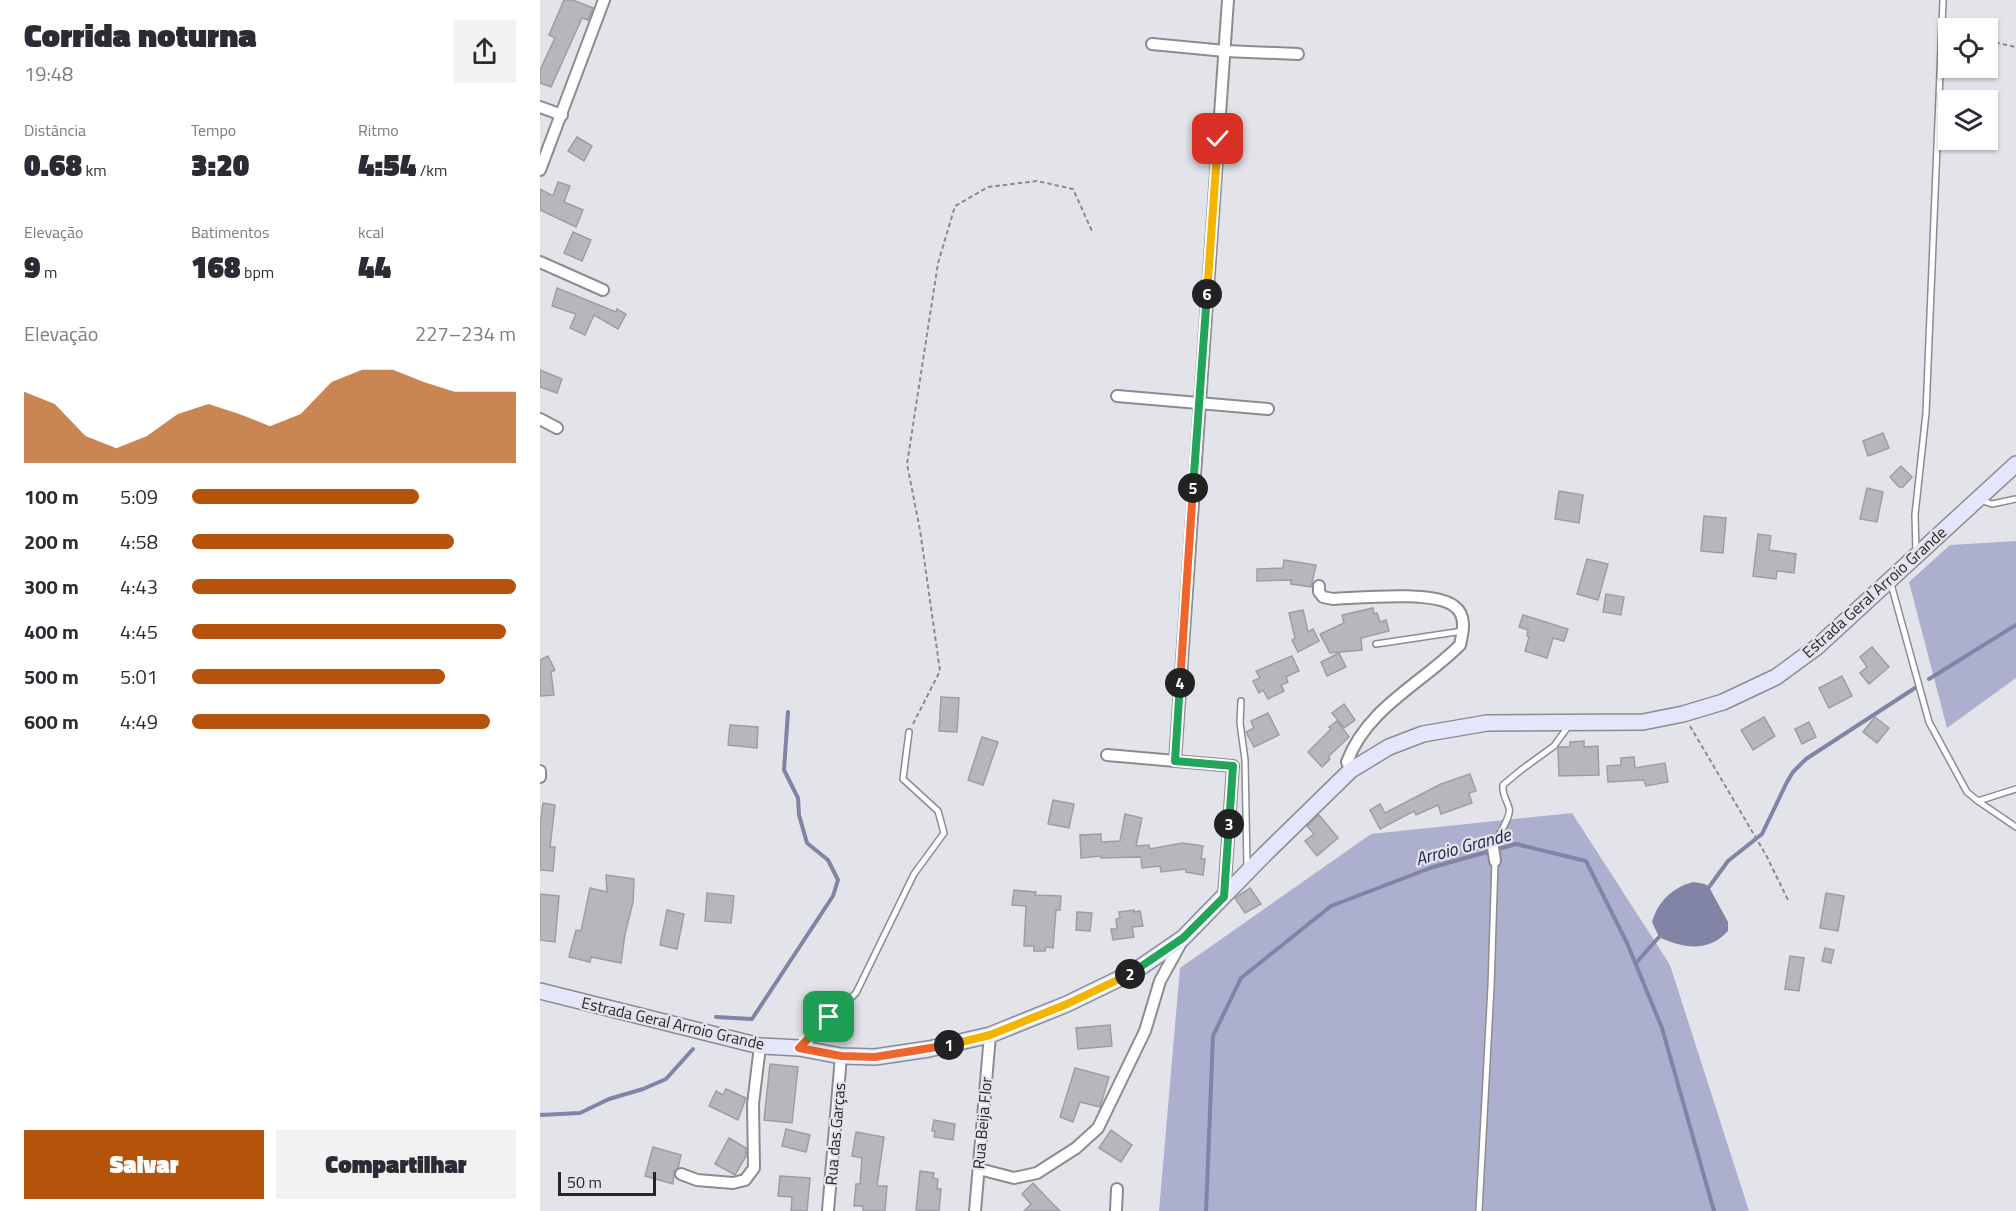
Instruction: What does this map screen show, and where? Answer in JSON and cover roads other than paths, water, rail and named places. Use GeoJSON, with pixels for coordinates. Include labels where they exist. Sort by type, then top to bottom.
{"type":"FeatureCollection","features":[{"type":"Feature","properties":{"kind":"main road","name":"Estrada Geral Arroio Grande"},"geometry":{"type":"LineString","coordinates":[[540,991],[760,1046],[799,1048],[841,1056],[875,1057],[929,1049],[990,1035],[1067,1004],[1135,971],[1183,938],[1351,770],[1389,747],[1423,734],[1487,723],[1642,722],[1683,714],[1723,702],[1776,677],[1817,647],[2016,464]]}},
{"type":"Feature","properties":{"kind":"street"},"geometry":{"type":"LineString","coordinates":[[540,170],[604,0]]}},
{"type":"Feature","properties":{"kind":"street"},"geometry":{"type":"LineString","coordinates":[[1175,761],[1228,0]]}},
{"type":"Feature","properties":{"kind":"street"},"geometry":{"type":"LineString","coordinates":[[1152,44],[1225,51],[1298,54]]}},
{"type":"Feature","properties":{"kind":"street"},"geometry":{"type":"LineString","coordinates":[[540,107],[562,115]]}},
{"type":"Feature","properties":{"kind":"street"},"geometry":{"type":"LineString","coordinates":[[540,262],[603,290]]}},
{"type":"Feature","properties":{"kind":"street"},"geometry":{"type":"LineString","coordinates":[[1117,396],[1268,410]]}},
{"type":"Feature","properties":{"kind":"street"},"geometry":{"type":"LineString","coordinates":[[540,419],[557,428]]}},
{"type":"Feature","properties":{"kind":"street"},"geometry":{"type":"LineString","coordinates":[[1319,586],[1319,592],[1323,597],[1333,599],[1397,596],[1447,602],[1456,607],[1462,616],[1464,631],[1460,645],[1377,714],[1360,735],[1347,762],[1351,770]]}},
{"type":"Feature","properties":{"kind":"street"},"geometry":{"type":"LineString","coordinates":[[1107,754],[1233,766],[1224,897]]}},
{"type":"Feature","properties":{"kind":"street"},"geometry":{"type":"LineString","coordinates":[[1493,848],[1495,861]]}},
{"type":"Feature","properties":{"kind":"street"},"geometry":{"type":"LineString","coordinates":[[979,1169],[1014,1178],[1037,1173],[1076,1148],[1098,1128],[1145,1031],[1160,981],[1183,938]]}},
{"type":"Feature","properties":{"kind":"street","name":"Rua Beija Flor"},"geometry":{"type":"LineString","coordinates":[[975,1211],[990,1035]]}},
{"type":"Feature","properties":{"kind":"street"},"geometry":{"type":"LineString","coordinates":[[681,1174],[697,1180],[733,1183],[746,1180],[754,1168],[753,1104],[760,1046]]}},
{"type":"Feature","properties":{"kind":"street","name":"Rua das Garças"},"geometry":{"type":"LineString","coordinates":[[828,1211],[841,1056]]}},
{"type":"Feature","properties":{"kind":"street"},"geometry":{"type":"LineString","coordinates":[[1116,1211],[1117,1189]]}},
{"type":"Feature","properties":{"kind":"lane"},"geometry":{"type":"LineString","coordinates":[[1916,556],[1914,515],[1926,413],[1943,0]]}},
{"type":"Feature","properties":{"kind":"lane"},"geometry":{"type":"LineString","coordinates":[[1977,499],[1992,504],[2016,499]]}},
{"type":"Feature","properties":{"kind":"lane"},"geometry":{"type":"LineString","coordinates":[[1890,580],[1929,722],[1967,792],[2016,826]]}},
{"type":"Feature","properties":{"kind":"lane"},"geometry":{"type":"LineString","coordinates":[[1376,644],[1464,631]]}},
{"type":"Feature","properties":{"kind":"lane"},"geometry":{"type":"LineString","coordinates":[[1240,701],[1240,723],[1245,760],[1247,872]]}},
{"type":"Feature","properties":{"kind":"lane"},"geometry":{"type":"LineString","coordinates":[[1493,848],[1501,829],[1510,816],[1503,785],[1554,746],[1570,723]]}},
{"type":"Feature","properties":{"kind":"lane"},"geometry":{"type":"LineString","coordinates":[[799,1048],[856,993],[914,874],[944,833],[939,811],[903,779],[909,732]]}},
{"type":"Feature","properties":{"kind":"lane"},"geometry":{"type":"LineString","coordinates":[[1978,801],[2016,789]]}},
{"type":"Feature","properties":{"kind":"lane"},"geometry":{"type":"LineString","coordinates":[[1479,1211],[1491,998],[1495,861]]}},
{"type":"Feature","properties":{"kind":"waterway"},"geometry":{"type":"LineString","coordinates":[[1929,679],[2016,625]]}},
{"type":"Feature","properties":{"kind":"waterway"},"geometry":{"type":"LineString","coordinates":[[1709,887],[1728,861],[1762,834],[1787,782],[1806,759],[1918,686]]}},
{"type":"Feature","properties":{"kind":"waterway"},"geometry":{"type":"LineString","coordinates":[[716,1017],[752,1019],[833,896],[838,880],[828,860],[807,843],[799,815],[798,798],[784,770],[788,712]]}},
{"type":"Feature","properties":{"kind":"waterway","name":"Arroio Grande"},"geometry":{"type":"LineString","coordinates":[[1206,1211],[1213,1036],[1241,978],[1331,906],[1433,867],[1516,844],[1586,861],[1627,943],[1662,1028],[1714,1211]]}},
{"type":"Feature","properties":{"kind":"waterway"},"geometry":{"type":"LineString","coordinates":[[1636,963],[1659,937]]}},
{"type":"Feature","properties":{"kind":"waterway"},"geometry":{"type":"LineString","coordinates":[[540,1115],[580,1113],[609,1099],[643,1089],[666,1079],[693,1049]]}}]}
